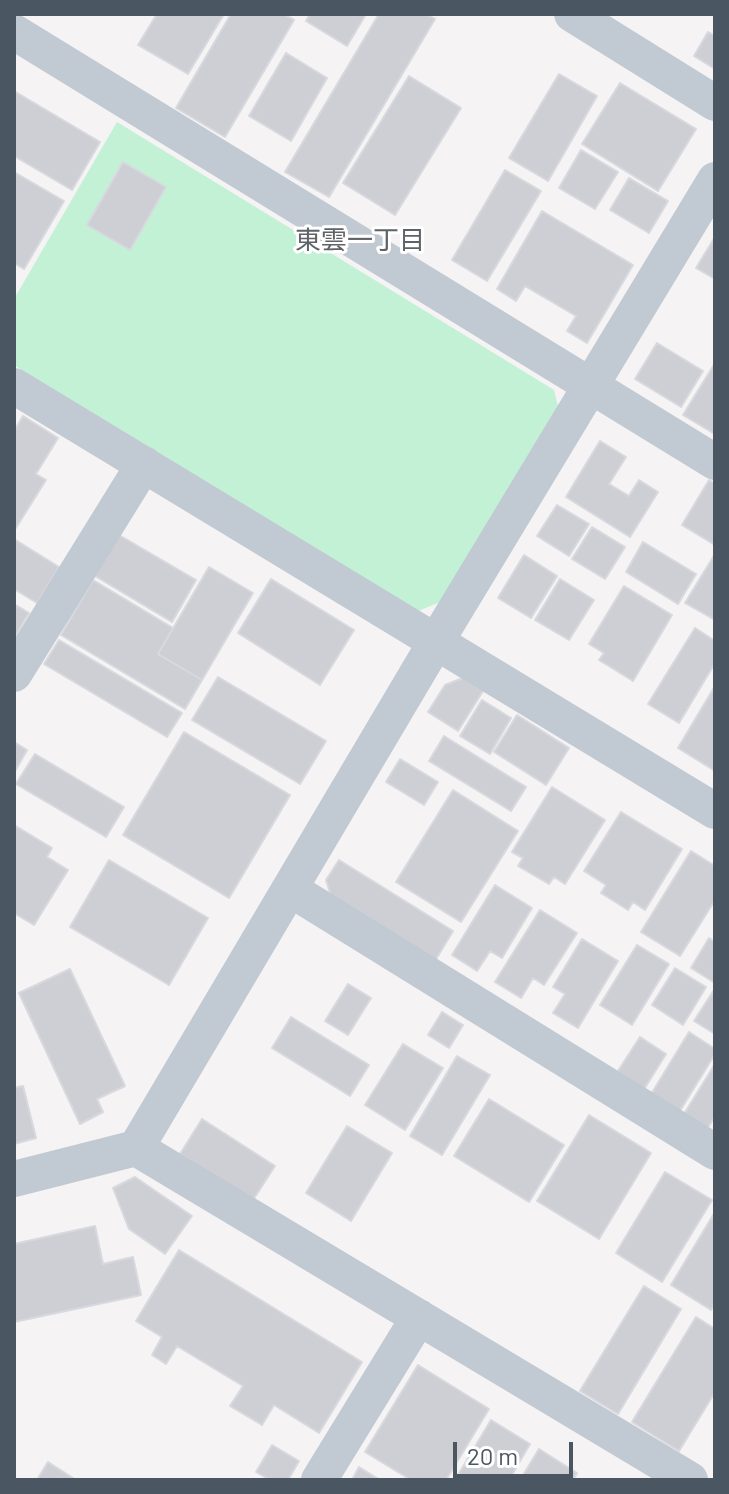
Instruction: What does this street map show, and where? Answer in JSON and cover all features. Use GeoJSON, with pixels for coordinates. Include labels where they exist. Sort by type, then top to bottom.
{"type":"FeatureCollection","features":[{"type":"Feature","properties":{"kind":"street"},"geometry":{"type":"LineString","coordinates":[[572,14],[715,103]]}},
{"type":"Feature","properties":{"kind":"street"},"geometry":{"type":"LineString","coordinates":[[14,32],[715,462]]}},
{"type":"Feature","properties":{"kind":"street"},"geometry":{"type":"LineString","coordinates":[[14,1179],[136,1148],[437,640],[715,180]]}},
{"type":"Feature","properties":{"kind":"street"},"geometry":{"type":"LineString","coordinates":[[14,386],[715,811]]}},
{"type":"Feature","properties":{"kind":"street"},"geometry":{"type":"LineString","coordinates":[[14,674],[144,464]]}},
{"type":"Feature","properties":{"kind":"street"},"geometry":{"type":"LineString","coordinates":[[290,889],[715,1152]]}},
{"type":"Feature","properties":{"kind":"street"},"geometry":{"type":"LineString","coordinates":[[136,1148],[690,1480]]}},
{"type":"Feature","properties":{"kind":"street"},"geometry":{"type":"LineString","coordinates":[[319,1480],[419,1317]]}},
{"type":"Feature","properties":{"kind":"green space"},"geometry":{"type":"Polygon","coordinates":[[[117,122],[554,390],[558,406],[443,601],[418,611],[14,365],[14,299],[117,122]]]}},
{"type":"Feature","properties":{"kind":"building"},"geometry":{"type":"Polygon","coordinates":[[[157,14],[224,14],[188,74],[138,45],[157,14]]]}},
{"type":"Feature","properties":{"kind":"building"},"geometry":{"type":"Polygon","coordinates":[[[231,14],[283,14],[294,20],[225,137],[176,108],[231,14]]]}},
{"type":"Feature","properties":{"kind":"building"},"geometry":{"type":"Polygon","coordinates":[[[310,14],[366,14],[347,46],[306,21],[310,14]]]}},
{"type":"Feature","properties":{"kind":"building"},"geometry":{"type":"Polygon","coordinates":[[[379,14],[426,14],[435,19],[329,197],[285,172],[379,14]]]}},
{"type":"Feature","properties":{"kind":"building"},"geometry":{"type":"Polygon","coordinates":[[[708,32],[715,36],[715,69],[694,56],[708,32]]]}},
{"type":"Feature","properties":{"kind":"building"},"geometry":{"type":"Polygon","coordinates":[[[286,53],[327,78],[291,141],[249,116],[286,53]]]}},
{"type":"Feature","properties":{"kind":"building"},"geometry":{"type":"Polygon","coordinates":[[[559,74],[597,96],[548,181],[509,158],[559,74]]]}},
{"type":"Feature","properties":{"kind":"building"},"geometry":{"type":"Polygon","coordinates":[[[409,76],[461,108],[395,215],[343,183],[409,76]]]}},
{"type":"Feature","properties":{"kind":"building"},"geometry":{"type":"Polygon","coordinates":[[[620,83],[696,129],[658,191],[582,144],[620,83]]]}},
{"type":"Feature","properties":{"kind":"building"},"geometry":{"type":"Polygon","coordinates":[[[14,91],[100,142],[72,190],[14,156],[14,91]]]}},
{"type":"Feature","properties":{"kind":"building"},"geometry":{"type":"Polygon","coordinates":[[[581,150],[618,172],[595,209],[559,188],[581,150]]]}},
{"type":"Feature","properties":{"kind":"building"},"geometry":{"type":"Polygon","coordinates":[[[123,162],[166,187],[130,250],[87,225],[123,162]]]}},
{"type":"Feature","properties":{"kind":"building"},"geometry":{"type":"Polygon","coordinates":[[[505,170],[541,191],[487,281],[452,260],[505,170]]]}},
{"type":"Feature","properties":{"kind":"building"},"geometry":{"type":"Polygon","coordinates":[[[14,172],[64,201],[24,269],[14,263],[14,172]]]}},
{"type":"Feature","properties":{"kind":"building"},"geometry":{"type":"Polygon","coordinates":[[[629,178],[668,201],[649,233],[610,210],[629,178]]]}},
{"type":"Feature","properties":{"kind":"building"},"geometry":{"type":"Polygon","coordinates":[[[542,211],[633,265],[587,343],[567,331],[576,316],[525,286],[516,301],[497,289],[542,211]]]}},
{"type":"Feature","properties":{"kind":"building"},"geometry":{"type":"Polygon","coordinates":[[[715,237],[715,279],[696,268],[715,237]]]}},
{"type":"Feature","properties":{"kind":"building"},"geometry":{"type":"Polygon","coordinates":[[[657,343],[703,371],[681,407],[635,379],[657,343]]]}},
{"type":"Feature","properties":{"kind":"building"},"geometry":{"type":"Polygon","coordinates":[[[715,363],[715,429],[713,433],[683,415],[715,363]]]}},
{"type":"Feature","properties":{"kind":"building"},"geometry":{"type":"Polygon","coordinates":[[[23,416],[58,438],[36,474],[46,480],[14,531],[14,431],[23,416]]]}},
{"type":"Feature","properties":{"kind":"building"},"geometry":{"type":"Polygon","coordinates":[[[600,441],[626,457],[609,484],[629,496],[639,480],[658,492],[630,537],[566,497],[600,441]]]}},
{"type":"Feature","properties":{"kind":"building"},"geometry":{"type":"Polygon","coordinates":[[[709,480],[715,484],[715,545],[682,525],[709,480]]]}},
{"type":"Feature","properties":{"kind":"building"},"geometry":{"type":"Polygon","coordinates":[[[557,505],[589,524],[569,556],[537,536],[557,505]]]}},
{"type":"Feature","properties":{"kind":"building"},"geometry":{"type":"Polygon","coordinates":[[[592,527],[625,547],[605,579],[572,559],[592,527]]]}},
{"type":"Feature","properties":{"kind":"building"},"geometry":{"type":"Polygon","coordinates":[[[119,535],[196,580],[172,622],[95,576],[119,535]]]}},
{"type":"Feature","properties":{"kind":"building"},"geometry":{"type":"Polygon","coordinates":[[[14,539],[59,567],[37,603],[14,589],[14,539]]]}},
{"type":"Feature","properties":{"kind":"building"},"geometry":{"type":"Polygon","coordinates":[[[643,542],[696,574],[678,604],[626,572],[643,542]]]}},
{"type":"Feature","properties":{"kind":"building"},"geometry":{"type":"Polygon","coordinates":[[[715,554],[715,620],[685,603],[715,554]]]}},
{"type":"Feature","properties":{"kind":"building"},"geometry":{"type":"Polygon","coordinates":[[[524,555],[557,576],[531,618],[498,598],[524,555]]]}},
{"type":"Feature","properties":{"kind":"building"},"geometry":{"type":"Polygon","coordinates":[[[209,567],[253,593],[202,680],[158,654],[209,567]]]}},
{"type":"Feature","properties":{"kind":"building"},"geometry":{"type":"Polygon","coordinates":[[[271,579],[354,630],[320,685],[238,633],[271,579]]]}},
{"type":"Feature","properties":{"kind":"building"},"geometry":{"type":"Polygon","coordinates":[[[560,579],[594,600],[569,640],[535,620],[560,579]]]}},
{"type":"Feature","properties":{"kind":"building"},"geometry":{"type":"Polygon","coordinates":[[[93,580],[173,628],[158,654],[202,680],[185,709],[61,635],[93,580]]]}},
{"type":"Feature","properties":{"kind":"building"},"geometry":{"type":"Polygon","coordinates":[[[624,586],[672,615],[633,681],[599,660],[604,653],[589,644],[624,586]]]}},
{"type":"Feature","properties":{"kind":"building"},"geometry":{"type":"Polygon","coordinates":[[[14,604],[29,613],[14,638],[14,604]]]}},
{"type":"Feature","properties":{"kind":"building"},"geometry":{"type":"Polygon","coordinates":[[[695,628],[715,641],[715,663],[679,723],[648,704],[695,628]]]}},
{"type":"Feature","properties":{"kind":"building"},"geometry":{"type":"Polygon","coordinates":[[[59,640],[182,713],[167,737],[44,664],[59,640]]]}},
{"type":"Feature","properties":{"kind":"building"},"geometry":{"type":"Polygon","coordinates":[[[218,677],[326,741],[300,784],[192,720],[218,677]]]}},
{"type":"Feature","properties":{"kind":"building"},"geometry":{"type":"Polygon","coordinates":[[[463,678],[483,691],[458,731],[428,712],[445,685],[463,678]]]}},
{"type":"Feature","properties":{"kind":"building"},"geometry":{"type":"Polygon","coordinates":[[[715,686],[715,771],[678,748],[715,686]]]}},
{"type":"Feature","properties":{"kind":"building"},"geometry":{"type":"Polygon","coordinates":[[[482,700],[511,718],[490,754],[460,736],[482,700]]]}},
{"type":"Feature","properties":{"kind":"building"},"geometry":{"type":"Polygon","coordinates":[[[517,715],[569,748],[546,785],[494,752],[517,715]]]}},
{"type":"Feature","properties":{"kind":"building"},"geometry":{"type":"Polygon","coordinates":[[[184,732],[290,795],[229,898],[123,835],[184,732]]]}},
{"type":"Feature","properties":{"kind":"building"},"geometry":{"type":"Polygon","coordinates":[[[444,736],[526,787],[511,811],[429,761],[444,736]]]}},
{"type":"Feature","properties":{"kind":"building"},"geometry":{"type":"Polygon","coordinates":[[[14,742],[27,750],[14,773],[14,742]]]}},
{"type":"Feature","properties":{"kind":"building"},"geometry":{"type":"Polygon","coordinates":[[[35,754],[124,807],[106,837],[16,784],[35,754]]]}},
{"type":"Feature","properties":{"kind":"building"},"geometry":{"type":"Polygon","coordinates":[[[400,759],[438,782],[424,805],[386,782],[400,759]]]}},
{"type":"Feature","properties":{"kind":"building"},"geometry":{"type":"Polygon","coordinates":[[[552,787],[605,820],[565,884],[554,877],[549,884],[518,866],[523,858],[512,852],[552,787]]]}},
{"type":"Feature","properties":{"kind":"building"},"geometry":{"type":"Polygon","coordinates":[[[453,790],[518,831],[461,922],[396,882],[453,790]]]}},
{"type":"Feature","properties":{"kind":"building"},"geometry":{"type":"Polygon","coordinates":[[[621,812],[682,849],[645,910],[633,902],[628,910],[601,893],[606,885],[584,871],[621,812]]]}},
{"type":"Feature","properties":{"kind":"building"},"geometry":{"type":"Polygon","coordinates":[[[14,825],[52,848],[47,857],[68,870],[34,925],[14,913],[14,825]]]}},
{"type":"Feature","properties":{"kind":"building"},"geometry":{"type":"Polygon","coordinates":[[[691,851],[715,866],[715,900],[680,956],[641,932],[691,851]]]}},
{"type":"Feature","properties":{"kind":"building"},"geometry":{"type":"Polygon","coordinates":[[[109,860],[208,918],[169,985],[70,927],[109,860]]]}},
{"type":"Feature","properties":{"kind":"building"},"geometry":{"type":"Polygon","coordinates":[[[339,860],[453,931],[435,961],[331,896],[326,880],[339,860]]]}},
{"type":"Feature","properties":{"kind":"building"},"geometry":{"type":"Polygon","coordinates":[[[495,885],[532,908],[502,958],[490,951],[477,971],[452,955],[495,885]]]}},
{"type":"Feature","properties":{"kind":"building"},"geometry":{"type":"Polygon","coordinates":[[[540,910],[577,933],[544,985],[533,978],[521,998],[495,982],[540,910]]]}},
{"type":"Feature","properties":{"kind":"building"},"geometry":{"type":"Polygon","coordinates":[[[709,938],[715,942],[715,983],[691,968],[709,938]]]}},
{"type":"Feature","properties":{"kind":"building"},"geometry":{"type":"Polygon","coordinates":[[[582,939],[618,961],[578,1028],[553,1013],[565,994],[553,987],[582,939]]]}},
{"type":"Feature","properties":{"kind":"building"},"geometry":{"type":"Polygon","coordinates":[[[637,945],[669,964],[632,1025],[600,1005],[637,945]]]}},
{"type":"Feature","properties":{"kind":"building"},"geometry":{"type":"Polygon","coordinates":[[[675,968],[706,987],[683,1025],[652,1005],[675,968]]]}},
{"type":"Feature","properties":{"kind":"building"},"geometry":{"type":"Polygon","coordinates":[[[70,969],[125,1086],[97,1099],[103,1112],[80,1124],[19,993],[70,969]]]}},
{"type":"Feature","properties":{"kind":"building"},"geometry":{"type":"Polygon","coordinates":[[[348,984],[371,998],[348,1035],[325,1021],[348,984]]]}},
{"type":"Feature","properties":{"kind":"building"},"geometry":{"type":"Polygon","coordinates":[[[715,991],[715,1034],[694,1021],[715,991]]]}},
{"type":"Feature","properties":{"kind":"building"},"geometry":{"type":"Polygon","coordinates":[[[442,1012],[463,1025],[449,1048],[428,1035],[442,1012]]]}},
{"type":"Feature","properties":{"kind":"building"},"geometry":{"type":"Polygon","coordinates":[[[291,1017],[369,1065],[350,1096],[272,1048],[291,1017]]]}},
{"type":"Feature","properties":{"kind":"building"},"geometry":{"type":"Polygon","coordinates":[[[689,1032],[715,1049],[715,1054],[678,1114],[650,1096],[689,1032]]]}},
{"type":"Feature","properties":{"kind":"building"},"geometry":{"type":"Polygon","coordinates":[[[640,1037],[666,1054],[643,1091],[616,1074],[640,1037]]]}},
{"type":"Feature","properties":{"kind":"building"},"geometry":{"type":"Polygon","coordinates":[[[403,1044],[443,1068],[405,1130],[365,1105],[403,1044]]]}},
{"type":"Feature","properties":{"kind":"building"},"geometry":{"type":"Polygon","coordinates":[[[457,1056],[490,1075],[442,1155],[410,1136],[457,1056]]]}},
{"type":"Feature","properties":{"kind":"building"},"geometry":{"type":"Polygon","coordinates":[[[715,1064],[715,1116],[707,1129],[684,1114],[715,1064]]]}},
{"type":"Feature","properties":{"kind":"building"},"geometry":{"type":"Polygon","coordinates":[[[23,1086],[36,1138],[14,1144],[14,1088],[23,1086]]]}},
{"type":"Feature","properties":{"kind":"building"},"geometry":{"type":"Polygon","coordinates":[[[489,1099],[564,1145],[529,1202],[454,1156],[489,1099]]]}},
{"type":"Feature","properties":{"kind":"building"},"geometry":{"type":"Polygon","coordinates":[[[589,1115],[651,1153],[599,1239],[537,1201],[589,1115]]]}},
{"type":"Feature","properties":{"kind":"building"},"geometry":{"type":"Polygon","coordinates":[[[202,1119],[275,1166],[253,1200],[180,1154],[202,1119]]]}},
{"type":"Feature","properties":{"kind":"building"},"geometry":{"type":"Polygon","coordinates":[[[347,1126],[392,1153],[351,1221],[306,1193],[347,1126]]]}},
{"type":"Feature","properties":{"kind":"building"},"geometry":{"type":"Polygon","coordinates":[[[665,1172],[712,1200],[662,1282],[616,1253],[665,1172]]]}},
{"type":"Feature","properties":{"kind":"building"},"geometry":{"type":"Polygon","coordinates":[[[135,1177],[192,1216],[165,1254],[129,1229],[113,1188],[135,1177]]]}},
{"type":"Feature","properties":{"kind":"building"},"geometry":{"type":"Polygon","coordinates":[[[715,1212],[715,1303],[711,1310],[671,1285],[715,1212]]]}},
{"type":"Feature","properties":{"kind":"building"},"geometry":{"type":"Polygon","coordinates":[[[95,1226],[103,1264],[133,1257],[141,1295],[14,1322],[14,1244],[95,1226]]]}},
{"type":"Feature","properties":{"kind":"building"},"geometry":{"type":"Polygon","coordinates":[[[179,1250],[362,1362],[319,1433],[274,1405],[262,1425],[230,1406],[243,1386],[177,1346],[166,1364],[152,1355],[162,1337],[136,1321],[179,1250]]]}},
{"type":"Feature","properties":{"kind":"building"},"geometry":{"type":"Polygon","coordinates":[[[644,1286],[681,1309],[618,1414],[580,1391],[644,1286]]]}},
{"type":"Feature","properties":{"kind":"building"},"geometry":{"type":"Polygon","coordinates":[[[696,1317],[715,1329],[715,1392],[679,1451],[632,1422],[696,1317]]]}},
{"type":"Feature","properties":{"kind":"building"},"geometry":{"type":"Polygon","coordinates":[[[418,1365],[489,1409],[446,1480],[411,1480],[365,1452],[418,1365]]]}},
{"type":"Feature","properties":{"kind":"building"},"geometry":{"type":"Polygon","coordinates":[[[491,1420],[530,1444],[509,1480],[455,1480],[491,1420]]]}},
{"type":"Feature","properties":{"kind":"building"},"geometry":{"type":"Polygon","coordinates":[[[272,1445],[299,1461],[288,1480],[270,1480],[256,1472],[272,1445]]]}},
{"type":"Feature","properties":{"kind":"building"},"geometry":{"type":"Polygon","coordinates":[[[539,1449],[577,1473],[573,1480],[520,1480],[539,1449]]]}},
{"type":"Feature","properties":{"kind":"building"},"geometry":{"type":"Polygon","coordinates":[[[48,1462],[76,1480],[37,1480],[48,1462]]]}},
{"type":"Feature","properties":{"kind":"building"},"geometry":{"type":"Polygon","coordinates":[[[359,1467],[380,1480],[352,1480],[359,1467]]]}},
{"type":"Feature","properties":{"kind":"district","name":"東雲一丁目"},"geometry":{"type":"Point","coordinates":[360,240]}}]}
